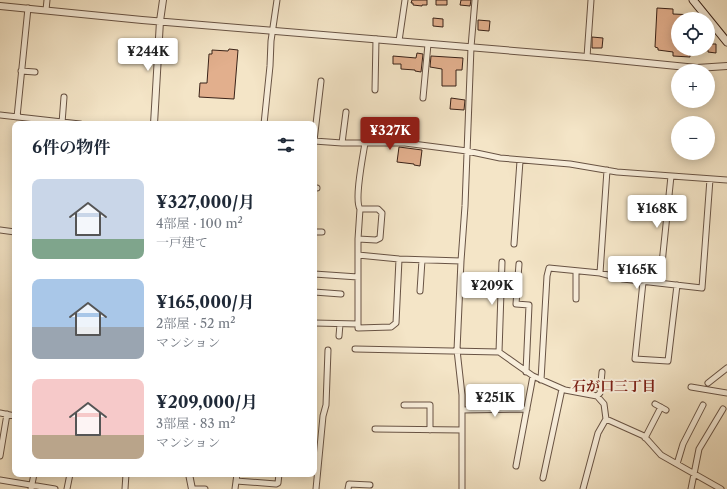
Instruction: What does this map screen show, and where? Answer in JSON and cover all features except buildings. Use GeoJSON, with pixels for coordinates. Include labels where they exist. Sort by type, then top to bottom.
{"type":"FeatureCollection","features":[{"type":"Feature","properties":{"kind":"main road"},"geometry":{"type":"LineString","coordinates":[[694,0],[727,42]]}},
{"type":"Feature","properties":{"kind":"street"},"geometry":{"type":"LineString","coordinates":[[46,10],[47,0]]}},
{"type":"Feature","properties":{"kind":"street"},"geometry":{"type":"LineString","coordinates":[[154,121],[160,21],[163,0]]}},
{"type":"Feature","properties":{"kind":"street"},"geometry":{"type":"LineString","coordinates":[[264,121],[272,31],[277,0]]}},
{"type":"Feature","properties":{"kind":"street"},"geometry":{"type":"LineString","coordinates":[[399,41],[405,0]]}},
{"type":"Feature","properties":{"kind":"street"},"geometry":{"type":"LineString","coordinates":[[462,489],[462,395],[456,350],[465,206],[471,47],[475,0]]}},
{"type":"Feature","properties":{"kind":"street"},"geometry":{"type":"LineString","coordinates":[[587,57],[591,0]]}},
{"type":"Feature","properties":{"kind":"street"},"geometry":{"type":"LineString","coordinates":[[0,6],[272,31],[587,57],[697,68],[727,66]]}},
{"type":"Feature","properties":{"kind":"street"},"geometry":{"type":"LineString","coordinates":[[17,117],[28,8]]}},
{"type":"Feature","properties":{"kind":"street"},"geometry":{"type":"LineString","coordinates":[[374,90],[376,39]]}},
{"type":"Feature","properties":{"kind":"street"},"geometry":{"type":"LineString","coordinates":[[423,98],[428,44]]}},
{"type":"Feature","properties":{"kind":"street"},"geometry":{"type":"LineString","coordinates":[[21,70],[34,72]]}},
{"type":"Feature","properties":{"kind":"street"},"geometry":{"type":"LineString","coordinates":[[316,121],[321,81]]}},
{"type":"Feature","properties":{"kind":"street"},"geometry":{"type":"LineString","coordinates":[[62,121],[64,96]]}},
{"type":"Feature","properties":{"kind":"street"},"geometry":{"type":"LineString","coordinates":[[342,143],[346,112]]}},
{"type":"Feature","properties":{"kind":"street"},"geometry":{"type":"LineString","coordinates":[[0,115],[47,121]]}},
{"type":"Feature","properties":{"kind":"street"},"geometry":{"type":"LineString","coordinates":[[317,141],[342,143],[405,143],[467,151],[520,161],[570,164],[617,172],[727,180]]}},
{"type":"Feature","properties":{"kind":"street"},"geometry":{"type":"LineString","coordinates":[[365,143],[358,189],[358,206],[360,209],[358,239],[358,328],[392,327],[396,323],[399,259]]}},
{"type":"Feature","properties":{"kind":"street"},"geometry":{"type":"LineString","coordinates":[[514,244],[520,161]]}},
{"type":"Feature","properties":{"kind":"street"},"geometry":{"type":"LineString","coordinates":[[600,273],[607,170]]}},
{"type":"Feature","properties":{"kind":"street"},"geometry":{"type":"LineString","coordinates":[[660,283],[671,176]]}},
{"type":"Feature","properties":{"kind":"street"},"geometry":{"type":"LineString","coordinates":[[541,380],[547,276],[550,268],[600,273],[623,280],[702,288],[710,179]]}},
{"type":"Feature","properties":{"kind":"street"},"geometry":{"type":"LineString","coordinates":[[358,239],[376,240],[380,238],[382,213],[378,209],[360,209]]}},
{"type":"Feature","properties":{"kind":"street"},"geometry":{"type":"LineString","coordinates":[[0,230],[12,232]]}},
{"type":"Feature","properties":{"kind":"street"},"geometry":{"type":"LineString","coordinates":[[317,232],[322,232]]}},
{"type":"Feature","properties":{"kind":"street"},"geometry":{"type":"LineString","coordinates":[[358,255],[399,259],[461,261]]}},
{"type":"Feature","properties":{"kind":"street"},"geometry":{"type":"LineString","coordinates":[[420,291],[422,260]]}},
{"type":"Feature","properties":{"kind":"street"},"geometry":{"type":"LineString","coordinates":[[499,352],[502,262]]}},
{"type":"Feature","properties":{"kind":"street"},"geometry":{"type":"LineString","coordinates":[[519,264],[516,304],[529,305],[526,372]]}},
{"type":"Feature","properties":{"kind":"street"},"geometry":{"type":"LineString","coordinates":[[576,271],[576,299]]}},
{"type":"Feature","properties":{"kind":"street"},"geometry":{"type":"LineString","coordinates":[[317,274],[358,277]]}},
{"type":"Feature","properties":{"kind":"street"},"geometry":{"type":"LineString","coordinates":[[643,282],[635,359],[668,361],[677,285]]}},
{"type":"Feature","properties":{"kind":"street"},"geometry":{"type":"LineString","coordinates":[[317,292],[341,294]]}},
{"type":"Feature","properties":{"kind":"street"},"geometry":{"type":"LineString","coordinates":[[317,323],[358,324]]}},
{"type":"Feature","properties":{"kind":"street"},"geometry":{"type":"LineString","coordinates":[[339,336],[340,324]]}},
{"type":"Feature","properties":{"kind":"street"},"geometry":{"type":"LineString","coordinates":[[355,349],[499,352],[526,372],[541,380],[562,389],[597,396],[604,404],[606,419],[598,432],[583,489]]}},
{"type":"Feature","properties":{"kind":"street"},"geometry":{"type":"LineString","coordinates":[[316,489],[323,416],[326,405],[328,350]]}},
{"type":"Feature","properties":{"kind":"street"},"geometry":{"type":"LineString","coordinates":[[708,383],[727,368]]}},
{"type":"Feature","properties":{"kind":"street"},"geometry":{"type":"LineString","coordinates":[[597,396],[600,393],[602,372]]}},
{"type":"Feature","properties":{"kind":"street"},"geometry":{"type":"LineString","coordinates":[[516,466],[533,376]]}},
{"type":"Feature","properties":{"kind":"street"},"geometry":{"type":"LineString","coordinates":[[691,387],[727,392]]}},
{"type":"Feature","properties":{"kind":"street"},"geometry":{"type":"LineString","coordinates":[[543,478],[562,389]]}},
{"type":"Feature","properties":{"kind":"street"},"geometry":{"type":"LineString","coordinates":[[645,438],[663,408],[654,404]]}},
{"type":"Feature","properties":{"kind":"street"},"geometry":{"type":"LineString","coordinates":[[404,405],[430,405],[430,430]]}},
{"type":"Feature","properties":{"kind":"street"},"geometry":{"type":"LineString","coordinates":[[677,464],[683,444],[703,405]]}},
{"type":"Feature","properties":{"kind":"street"},"geometry":{"type":"LineString","coordinates":[[462,410],[527,409]]}},
{"type":"Feature","properties":{"kind":"street"},"geometry":{"type":"LineString","coordinates":[[691,489],[699,449],[723,409]]}},
{"type":"Feature","properties":{"kind":"street"},"geometry":{"type":"LineString","coordinates":[[0,413],[12,415]]}},
{"type":"Feature","properties":{"kind":"street"},"geometry":{"type":"LineString","coordinates":[[0,456],[7,414]]}},
{"type":"Feature","properties":{"kind":"street"},"geometry":{"type":"LineString","coordinates":[[606,419],[644,436],[662,455],[721,489]]}},
{"type":"Feature","properties":{"kind":"street"},"geometry":{"type":"LineString","coordinates":[[375,429],[462,430]]}},
{"type":"Feature","properties":{"kind":"street"},"geometry":{"type":"LineString","coordinates":[[32,487],[34,477]]}},
{"type":"Feature","properties":{"kind":"street"},"geometry":{"type":"LineString","coordinates":[[67,489],[69,477]]}},
{"type":"Feature","properties":{"kind":"street"},"geometry":{"type":"LineString","coordinates":[[125,489],[126,477]]}},
{"type":"Feature","properties":{"kind":"street"},"geometry":{"type":"LineString","coordinates":[[190,477],[192,489],[206,489]]}},
{"type":"Feature","properties":{"kind":"street"},"geometry":{"type":"LineString","coordinates":[[236,489],[237,477]]}},
{"type":"Feature","properties":{"kind":"street"},"geometry":{"type":"LineString","coordinates":[[236,481],[276,484],[278,483],[279,477]]}},
{"type":"Feature","properties":{"kind":"street"},"geometry":{"type":"LineString","coordinates":[[0,480],[32,487],[55,489]]}},
{"type":"Feature","properties":{"kind":"street"},"geometry":{"type":"LineString","coordinates":[[348,489],[349,484],[370,485]]}},
{"type":"Feature","properties":{"kind":"district","name":"石が口三丁目"},"geometry":{"type":"Point","coordinates":[614,386]}}]}
